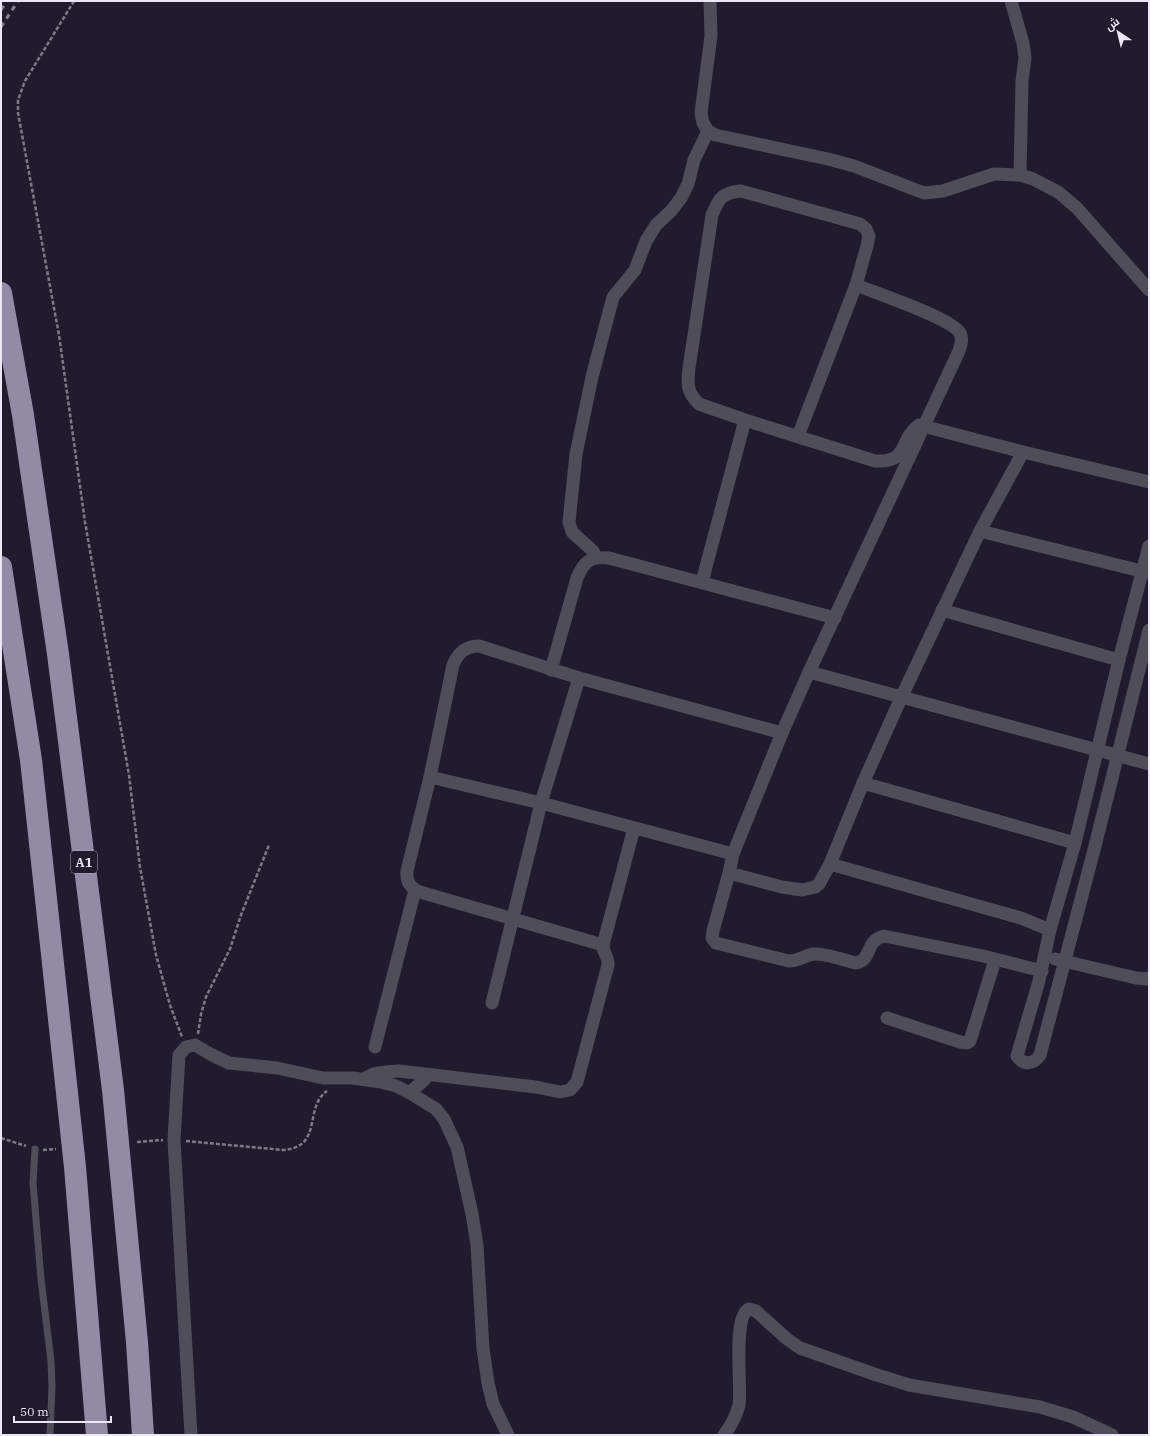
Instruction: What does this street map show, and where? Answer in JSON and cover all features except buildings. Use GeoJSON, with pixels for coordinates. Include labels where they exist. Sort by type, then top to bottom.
{"type":"FeatureCollection","features":[{"type":"Feature","properties":{"kind":"highway","name":"A1"},"geometry":{"type":"LineString","coordinates":[[1,293],[23,415],[58,654],[111,1074],[137,1342],[143,1435]]}},
{"type":"Feature","properties":{"kind":"highway"},"geometry":{"type":"LineString","coordinates":[[1,567],[31,760],[75,1167],[97,1435]]}},
{"type":"Feature","properties":{"kind":"street"},"geometry":{"type":"LineString","coordinates":[[710,1],[710,36],[701,113],[702,123],[708,131],[727,138],[828,159],[854,166],[924,193],[943,191],[994,174],[1020,175],[1033,179],[1058,192],[1076,208],[1149,290]]}},
{"type":"Feature","properties":{"kind":"street"},"geometry":{"type":"LineString","coordinates":[[1012,1],[1023,43],[1025,58],[1022,81],[1020,175]]}},
{"type":"Feature","properties":{"kind":"street"},"geometry":{"type":"LineString","coordinates":[[596,558],[593,551],[572,532],[569,522],[576,454],[592,377],[608,312],[613,297],[635,270],[646,241],[656,225],[671,211],[681,198],[688,184],[694,160],[708,131]]}},
{"type":"Feature","properties":{"kind":"street"},"geometry":{"type":"LineString","coordinates":[[798,436],[856,285],[869,236],[866,229],[860,224],[741,191],[730,192],[722,196],[712,215],[687,380],[688,390],[699,404],[745,420],[876,461],[886,462],[894,459],[901,452],[906,438],[913,429],[919,425],[924,425],[1023,452],[1149,482]]}},
{"type":"Feature","properties":{"kind":"street"},"geometry":{"type":"LineString","coordinates":[[856,285],[941,319],[960,333],[962,340],[959,351],[782,732],[733,854],[712,938],[716,943],[789,961],[797,961],[812,954],[818,954],[855,963],[861,962],[866,957],[871,944],[877,938],[884,936],[1042,971]]}},
{"type":"Feature","properties":{"kind":"street"},"geometry":{"type":"LineString","coordinates":[[702,582],[745,420]]}},
{"type":"Feature","properties":{"kind":"street"},"geometry":{"type":"LineString","coordinates":[[729,873],[770,884],[802,890],[815,887],[819,884],[830,864],[863,783],[942,610],[980,530],[1023,452]]}},
{"type":"Feature","properties":{"kind":"street"},"geometry":{"type":"LineString","coordinates":[[980,530],[1145,572]]}},
{"type":"Feature","properties":{"kind":"street"},"geometry":{"type":"LineString","coordinates":[[1149,546],[1145,572],[1119,660],[1075,843],[1050,930],[1042,971],[1028,1024],[1017,1056],[1020,1060],[1030,1063],[1035,1062],[1040,1055],[1118,755],[1144,668],[1149,630]]}},
{"type":"Feature","properties":{"kind":"street"},"geometry":{"type":"LineString","coordinates":[[551,670],[580,571],[588,561],[596,558],[609,558],[835,618]]}},
{"type":"Feature","properties":{"kind":"street"},"geometry":{"type":"LineString","coordinates":[[942,610],[1119,660]]}},
{"type":"Feature","properties":{"kind":"street"},"geometry":{"type":"LineString","coordinates":[[603,945],[415,890],[408,882],[407,871],[430,777],[456,658],[462,651],[471,646],[478,646],[579,678],[782,732]]}},
{"type":"Feature","properties":{"kind":"street"},"geometry":{"type":"LineString","coordinates":[[809,672],[1149,764]]}},
{"type":"Feature","properties":{"kind":"street"},"geometry":{"type":"LineString","coordinates":[[492,1003],[541,803],[579,678]]}},
{"type":"Feature","properties":{"kind":"street"},"geometry":{"type":"LineString","coordinates":[[430,777],[541,803],[733,854]]}},
{"type":"Feature","properties":{"kind":"street"},"geometry":{"type":"LineString","coordinates":[[863,783],[1075,843]]}},
{"type":"Feature","properties":{"kind":"street"},"geometry":{"type":"LineString","coordinates":[[365,1079],[373,1074],[399,1071],[531,1086],[560,1092],[570,1090],[575,1087],[578,1082],[608,965],[608,958],[603,949],[603,945],[634,828]]}},
{"type":"Feature","properties":{"kind":"street"},"geometry":{"type":"LineString","coordinates":[[830,864],[1021,918],[1050,930]]}},
{"type":"Feature","properties":{"kind":"street"},"geometry":{"type":"LineString","coordinates":[[375,1047],[415,890]]}},
{"type":"Feature","properties":{"kind":"street"},"geometry":{"type":"LineString","coordinates":[[1045,957],[1136,978],[1146,980],[1149,978]]}},
{"type":"Feature","properties":{"kind":"street"},"geometry":{"type":"LineString","coordinates":[[887,1018],[967,1043],[970,1041],[996,960]]}},
{"type":"Feature","properties":{"kind":"street"},"geometry":{"type":"LineString","coordinates":[[1028,1024],[1046,1030]]}},
{"type":"Feature","properties":{"kind":"street"},"geometry":{"type":"LineString","coordinates":[[191,1435],[174,1140],[179,1055],[190,1046],[229,1063],[277,1068],[323,1078],[365,1079],[396,1086],[436,1109],[444,1118],[458,1147],[477,1245],[483,1349],[486,1369],[494,1404],[508,1435]]}},
{"type":"Feature","properties":{"kind":"street"},"geometry":{"type":"LineString","coordinates":[[410,1093],[415,1087],[426,1079],[428,1075]]}},
{"type":"Feature","properties":{"kind":"street"},"geometry":{"type":"LineString","coordinates":[[724,1435],[732,1423],[738,1406],[740,1394],[739,1338],[745,1312],[749,1309],[756,1311],[787,1339],[800,1348],[874,1374],[909,1385],[1040,1407],[1073,1417],[1112,1435]]}},
{"type":"Feature","properties":{"kind":"lane"},"geometry":{"type":"LineString","coordinates":[[35,1149],[33,1183],[41,1279],[51,1361],[52,1386],[50,1435]]}},
{"type":"Feature","properties":{"kind":"path"},"geometry":{"type":"LineString","coordinates":[[74,1],[25,81],[18,100],[18,113],[59,335],[85,522],[129,774],[140,867],[158,962],[170,1006],[190,1046]]}},
{"type":"Feature","properties":{"kind":"path"},"geometry":{"type":"LineString","coordinates":[[190,1046],[206,997],[230,949],[241,914],[269,845]]}},
{"type":"Feature","properties":{"kind":"path"},"geometry":{"type":"LineString","coordinates":[[137,1142],[174,1140],[292,1150],[306,1140],[310,1131],[317,1102],[320,1097],[329,1090]]}},
{"type":"Feature","properties":{"kind":"railway"},"geometry":{"type":"LineString","coordinates":[[1,10],[7,1]]}},
{"type":"Feature","properties":{"kind":"railway"},"geometry":{"type":"LineString","coordinates":[[1,27],[18,1]]}}]}
